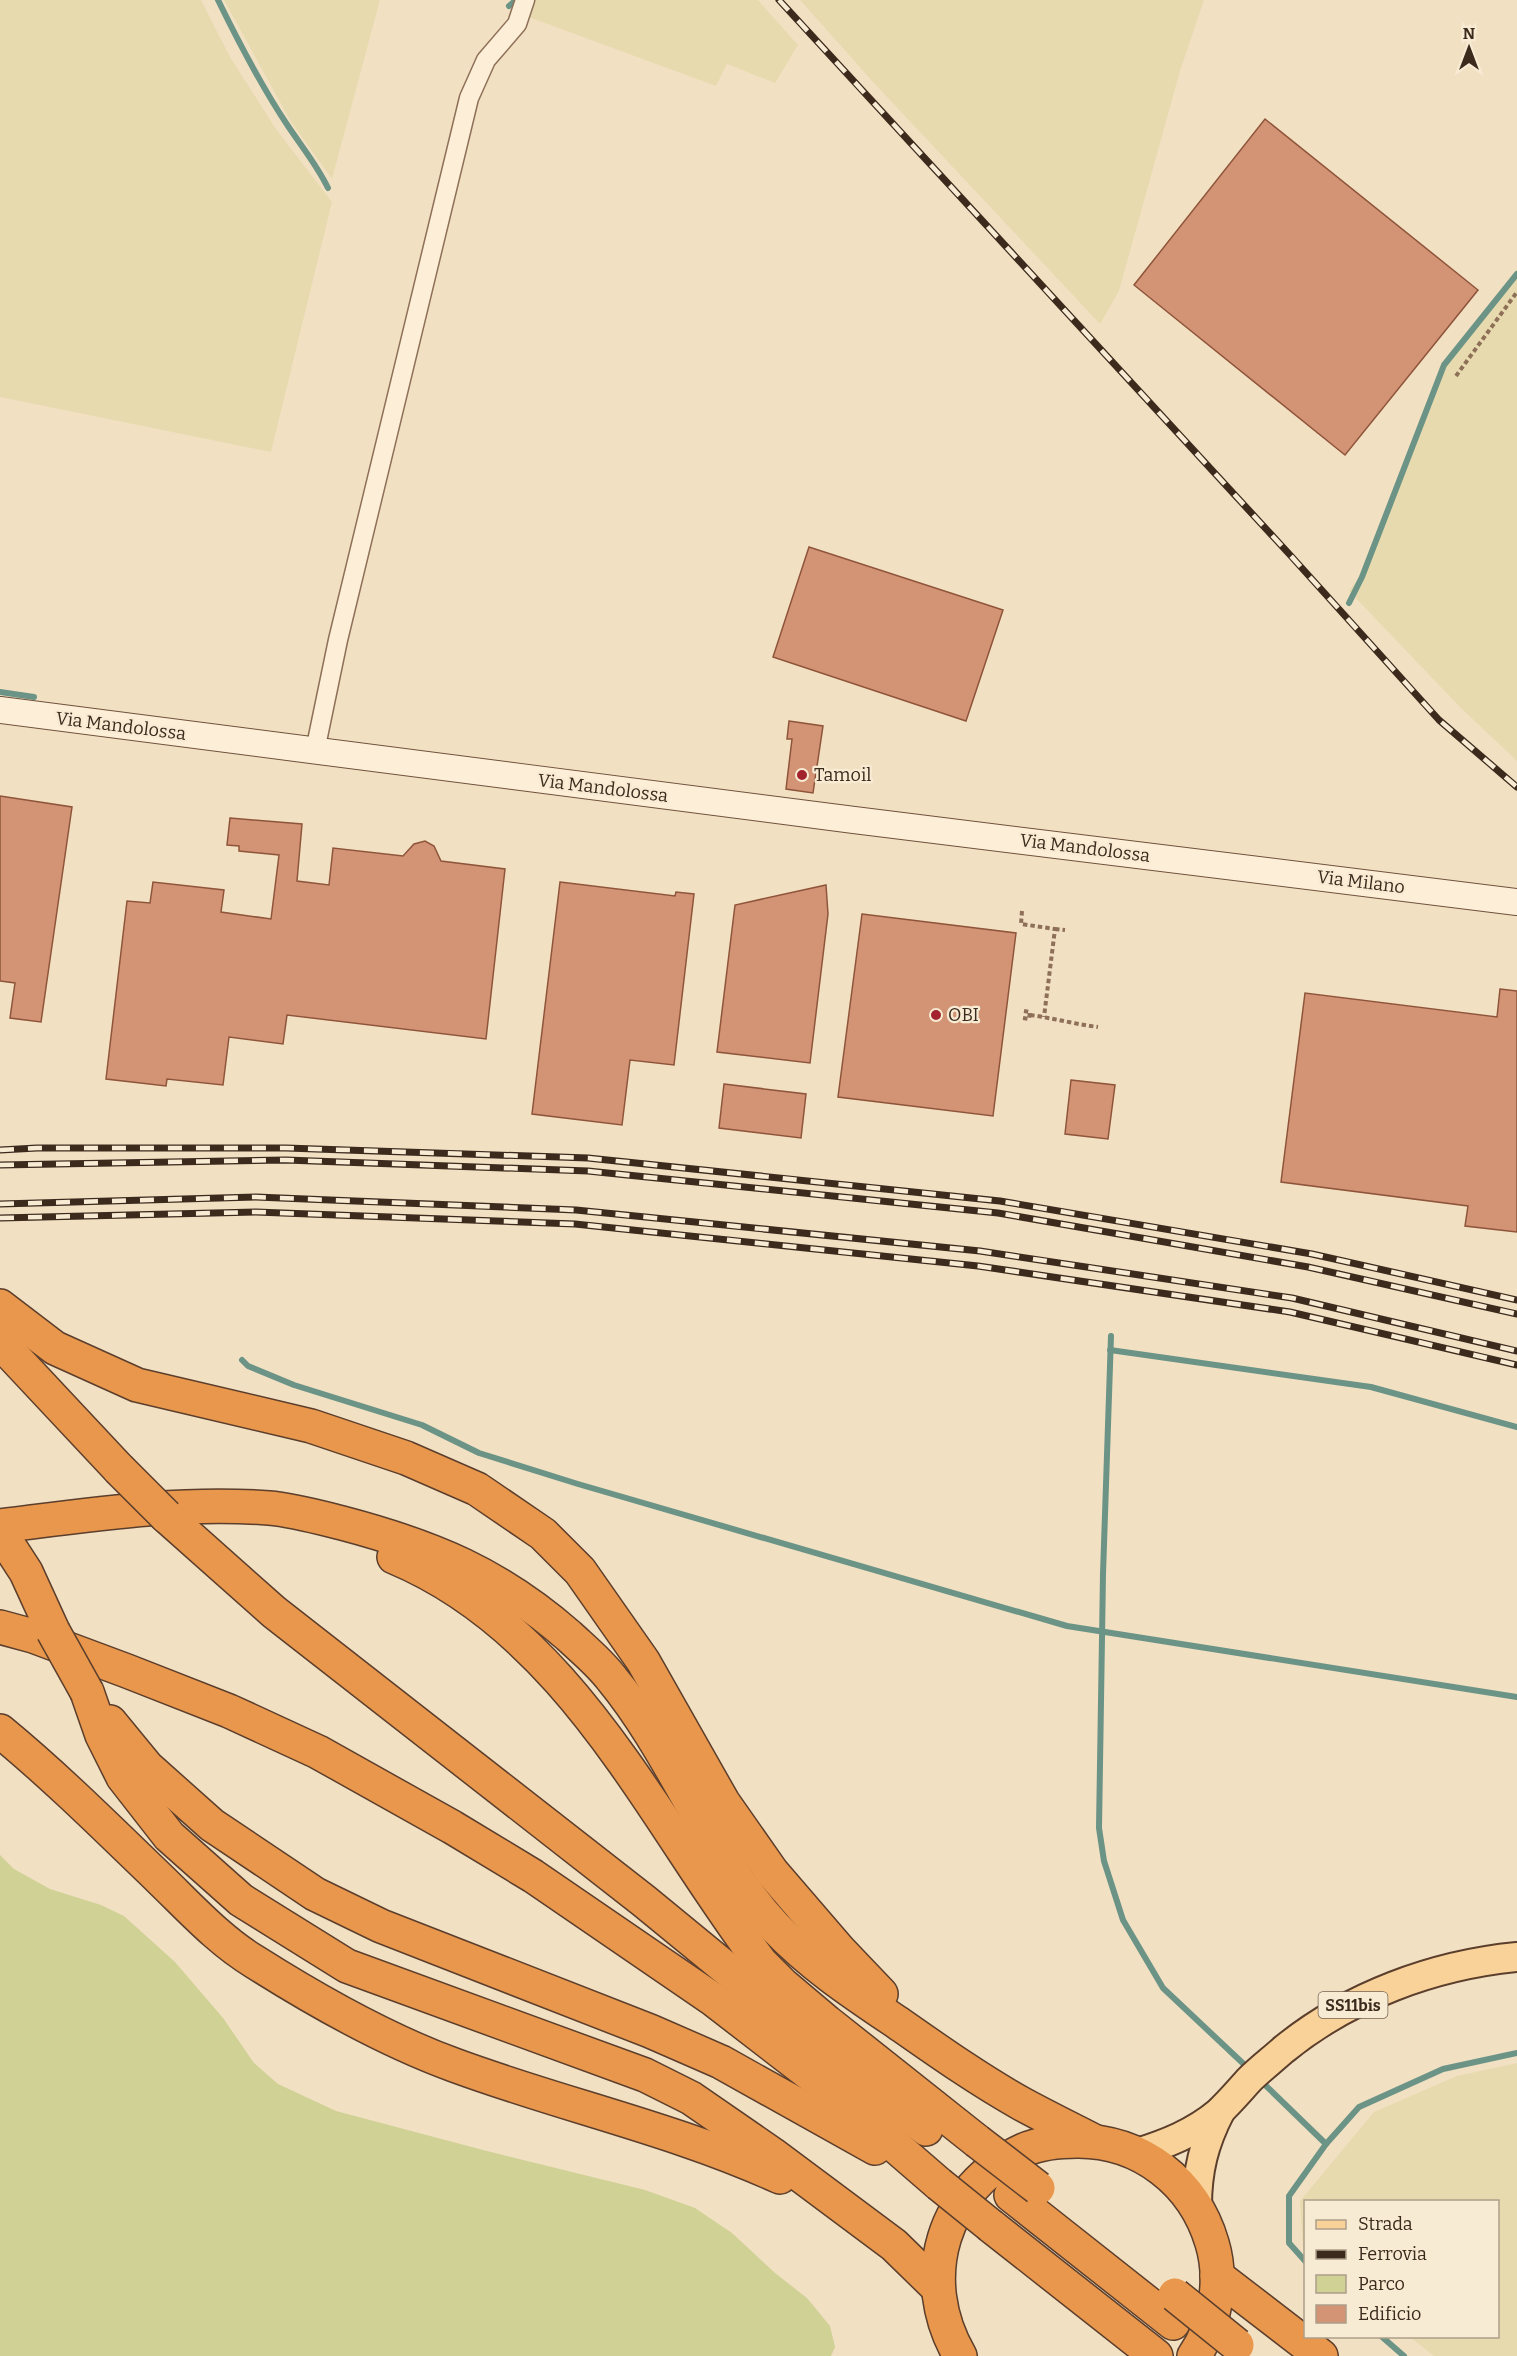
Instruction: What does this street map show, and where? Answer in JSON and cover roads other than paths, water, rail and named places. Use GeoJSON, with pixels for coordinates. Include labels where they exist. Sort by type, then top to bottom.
{"type":"FeatureCollection","features":[{"type":"Feature","properties":{"kind":"highway"},"geometry":{"type":"LineString","coordinates":[[0,1306],[55,1348],[137,1385],[311,1426],[406,1458],[477,1490],[543,1534],[580,1571],[643,1661],[723,1802],[772,1872],[840,1951],[927,2043]]}},
{"type":"Feature","properties":{"kind":"highway"},"geometry":{"type":"LineString","coordinates":[[0,1342],[166,1516],[274,1611],[644,1901],[867,2084],[969,2149]]}},
{"type":"Feature","properties":{"kind":"highway"},"geometry":{"type":"LineString","coordinates":[[207,1507],[313,1527],[362,1543],[437,1578],[474,1601],[526,1646],[566,1688],[603,1733],[761,1963],[782,1984],[969,2149],[1174,2309],[1234,2352]]}},
{"type":"Feature","properties":{"kind":"highway"},"geometry":{"type":"LineString","coordinates":[[939,2184],[721,2062],[640,2027],[381,1926],[315,1894],[229,1837],[187,1804],[147,1767],[87,1692],[53,1631],[26,1572],[2,1533],[121,1511],[207,1507],[274,1508],[364,1529],[447,1557],[492,1579],[523,1599],[586,1652],[612,1679],[637,1713],[722,1853],[773,1925],[797,1948],[844,1986],[927,2043],[1022,2104],[1095,2141]]}},
{"type":"Feature","properties":{"kind":"highway"},"geometry":{"type":"LineString","coordinates":[[0,1627],[33,1636],[229,1711],[318,1752],[533,1876],[714,2000],[828,2088],[939,2184],[1152,2353]]}},
{"type":"Feature","properties":{"kind":"highway"},"geometry":{"type":"LineString","coordinates":[[87,1692],[102,1736],[123,1777],[169,1836],[241,1900],[347,1966],[645,2075],[692,2098],[894,2245],[937,2286]]}},
{"type":"Feature","properties":{"kind":"highway"},"geometry":{"type":"LineString","coordinates":[[0,1731],[82,1805],[209,1926],[253,1961],[325,2002],[390,2038],[453,2065],[707,2146],[832,2200]]}},
{"type":"Feature","properties":{"kind":"highway"},"geometry":{"type":"LineString","coordinates":[[960,2356],[944,2322],[937,2286],[940,2252],[951,2219],[970,2190],[995,2166],[1026,2149],[1060,2141],[1095,2141],[1116,2145],[1137,2153],[1160,2167],[1181,2185],[1197,2206],[1215,2252],[1217,2276],[1215,2301],[1209,2326],[1194,2356]]}},
{"type":"Feature","properties":{"kind":"highway"},"geometry":{"type":"LineString","coordinates":[[1217,2276],[1321,2356]]}},
{"type":"Feature","properties":{"kind":"main road","name":"Via Mandolossa"},"geometry":{"type":"LineString","coordinates":[[0,710],[1206,862]]}},
{"type":"Feature","properties":{"kind":"main road","name":"Via Milano"},"geometry":{"type":"LineString","coordinates":[[1206,862],[1517,902]]}},
{"type":"Feature","properties":{"kind":"main road","name":"SS11bis"},"geometry":{"type":"LineString","coordinates":[[1197,2206],[1197,2182],[1201,2157],[1208,2134],[1220,2112],[1251,2078],[1285,2049],[1322,2022],[1362,2000],[1404,1982],[1448,1968],[1493,1959],[1517,1957]]}},
{"type":"Feature","properties":{"kind":"main road","name":"SS11bis"},"geometry":{"type":"LineString","coordinates":[[1137,2153],[1181,2137],[1220,2112]]}},
{"type":"Feature","properties":{"kind":"street"},"geometry":{"type":"LineString","coordinates":[[315,751],[338,640],[469,98],[486,60],[517,24],[525,0]]}},
{"type":"Feature","properties":{"kind":"waterway"},"geometry":{"type":"LineString","coordinates":[[218,0],[269,95],[328,188]]}},
{"type":"Feature","properties":{"kind":"waterway"},"geometry":{"type":"LineString","coordinates":[[509,6],[516,0]]}},
{"type":"Feature","properties":{"kind":"waterway"},"geometry":{"type":"LineString","coordinates":[[1349,603],[1362,577],[1444,365],[1517,274]]}},
{"type":"Feature","properties":{"kind":"waterway"},"geometry":{"type":"LineString","coordinates":[[0,692],[34,697]]}},
{"type":"Feature","properties":{"kind":"waterway"},"geometry":{"type":"LineString","coordinates":[[1111,1336],[1103,1574],[1099,1828],[1104,1861],[1123,1920],[1163,1988],[1249,2069]]}},
{"type":"Feature","properties":{"kind":"waterway"},"geometry":{"type":"LineString","coordinates":[[1110,1350],[1371,1387],[1517,1427]]}},
{"type":"Feature","properties":{"kind":"waterway"},"geometry":{"type":"LineString","coordinates":[[242,1360],[248,1366],[294,1385],[422,1425],[479,1453],[1067,1626],[1517,1697]]}},
{"type":"Feature","properties":{"kind":"waterway"},"geometry":{"type":"LineString","coordinates":[[1326,2144],[1359,2107],[1443,2069],[1517,2053]]}},
{"type":"Feature","properties":{"kind":"waterway"},"geometry":{"type":"LineString","coordinates":[[1260,2080],[1326,2144],[1289,2196],[1289,2243],[1304,2260]]}},
{"type":"Feature","properties":{"kind":"waterway"},"geometry":{"type":"LineString","coordinates":[[1383,2338],[1404,2356]]}},
{"type":"Feature","properties":{"kind":"railway"},"geometry":{"type":"LineString","coordinates":[[779,0],[1439,720],[1517,787]]}},
{"type":"Feature","properties":{"kind":"railway"},"geometry":{"type":"LineString","coordinates":[[0,1150],[286,1148],[588,1158],[1000,1201],[1312,1254],[1517,1300]]}},
{"type":"Feature","properties":{"kind":"railway"},"geometry":{"type":"LineString","coordinates":[[0,1165],[286,1160],[588,1171],[998,1213],[1308,1267],[1517,1314]]}},
{"type":"Feature","properties":{"kind":"railway"},"geometry":{"type":"LineString","coordinates":[[0,1204],[256,1197],[576,1210],[980,1251],[1292,1298],[1517,1351]]}},
{"type":"Feature","properties":{"kind":"railway"},"geometry":{"type":"LineString","coordinates":[[0,1218],[256,1212],[575,1224],[978,1266],[1290,1312],[1517,1365]]}},
{"type":"Feature","properties":{"kind":"place","name":"Tamoil"},"geometry":{"type":"Point","coordinates":[802,775]}},
{"type":"Feature","properties":{"kind":"place","name":"OBI"},"geometry":{"type":"Point","coordinates":[936,1015]}}]}
